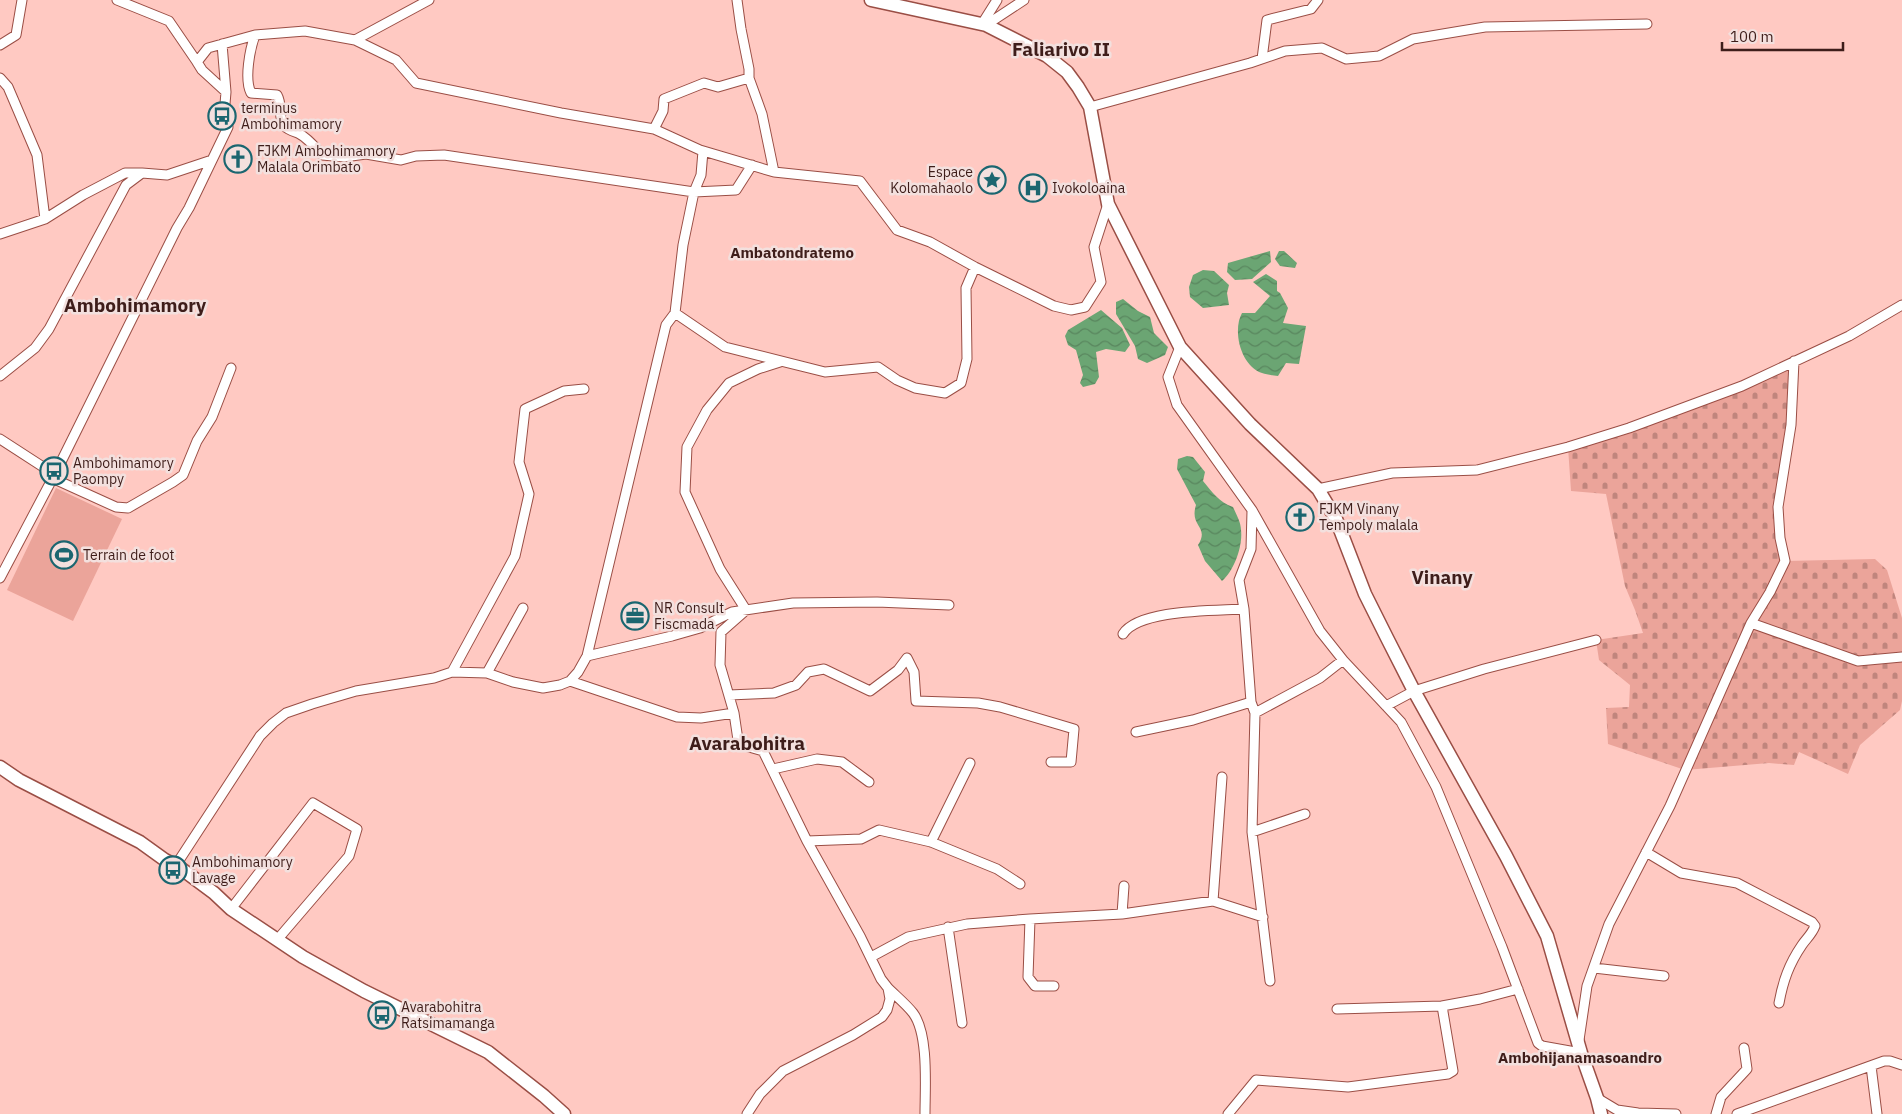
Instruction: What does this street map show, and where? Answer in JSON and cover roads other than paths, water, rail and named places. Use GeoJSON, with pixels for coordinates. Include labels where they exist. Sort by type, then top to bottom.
{"type":"FeatureCollection","features":[{"type":"Feature","properties":{"kind":"street"},"geometry":{"type":"LineString","coordinates":[[0,45],[16,35],[22,0]]}},
{"type":"Feature","properties":{"kind":"street"},"geometry":{"type":"LineString","coordinates":[[117,0],[169,21],[202,70],[226,92]]}},
{"type":"Feature","properties":{"kind":"street"},"geometry":{"type":"LineString","coordinates":[[355,40],[429,0]]}},
{"type":"Feature","properties":{"kind":"street"},"geometry":{"type":"LineString","coordinates":[[737,0],[749,78],[762,114],[774,172]]}},
{"type":"Feature","properties":{"kind":"street"},"geometry":{"type":"LineString","coordinates":[[871,0],[984,25],[1047,56],[1068,72],[1090,107],[1108,204],[1180,347],[1250,424],[1318,489],[1336,520],[1365,594],[1414,691],[1506,856],[1547,936],[1601,1114]]}},
{"type":"Feature","properties":{"kind":"street"},"geometry":{"type":"LineString","coordinates":[[984,25],[997,0]]}},
{"type":"Feature","properties":{"kind":"street"},"geometry":{"type":"LineString","coordinates":[[984,25],[1024,0]]}},
{"type":"Feature","properties":{"kind":"street"},"geometry":{"type":"LineString","coordinates":[[1262,59],[1267,20],[1311,9],[1318,0]]}},
{"type":"Feature","properties":{"kind":"street"},"geometry":{"type":"LineString","coordinates":[[1090,107],[1285,52],[1322,48],[1346,59],[1379,56],[1413,39],[1485,26],[1647,24]]}},
{"type":"Feature","properties":{"kind":"street"},"geometry":{"type":"LineString","coordinates":[[197,62],[208,48],[255,35],[305,31],[355,40],[396,60],[416,83],[552,111],[654,129],[704,151],[774,172],[860,181],[897,230],[930,242],[1054,306],[1071,310],[1085,307],[1102,282],[1094,247],[1108,204]]}},
{"type":"Feature","properties":{"kind":"street"},"geometry":{"type":"LineString","coordinates":[[255,35],[250,52],[248,74],[248,86],[251,93],[277,94],[281,100],[282,123],[288,130],[299,134],[309,141],[322,155],[344,157],[366,154],[401,160],[416,156],[444,155],[694,192],[736,190],[752,165]]}},
{"type":"Feature","properties":{"kind":"street"},"geometry":{"type":"LineString","coordinates":[[0,578],[177,228],[189,208],[228,127],[222,44]]}},
{"type":"Feature","properties":{"kind":"street"},"geometry":{"type":"LineString","coordinates":[[0,78],[8,87],[37,155],[45,219]]}},
{"type":"Feature","properties":{"kind":"street"},"geometry":{"type":"LineString","coordinates":[[654,129],[662,110],[664,99],[704,83],[718,87],[749,78]]}},
{"type":"Feature","properties":{"kind":"street"},"geometry":{"type":"LineString","coordinates":[[176,865],[260,736],[286,713],[356,691],[434,678],[452,672],[487,673],[513,682],[543,688],[570,681],[578,672],[587,656],[666,325],[675,313],[683,245],[694,192],[701,175],[704,151]]}},
{"type":"Feature","properties":{"kind":"street"},"geometry":{"type":"LineString","coordinates":[[0,234],[45,219],[83,195],[125,173],[167,175],[212,160]]}},
{"type":"Feature","properties":{"kind":"street"},"geometry":{"type":"LineString","coordinates":[[0,376],[35,348],[50,329],[126,185],[142,173]]}},
{"type":"Feature","properties":{"kind":"street"},"geometry":{"type":"LineString","coordinates":[[675,313],[724,347],[825,372],[878,368],[897,380],[915,388],[945,393],[961,383],[967,359],[966,288],[976,267]]}},
{"type":"Feature","properties":{"kind":"street"},"geometry":{"type":"LineString","coordinates":[[1318,489],[1392,473],[1477,470],[1568,447],[1629,428],[1742,386],[1849,336],[1902,305]]}},
{"type":"Feature","properties":{"kind":"street"},"geometry":{"type":"LineString","coordinates":[[1180,347],[1168,377],[1177,405],[1252,510],[1320,630],[1343,660],[1401,722],[1436,787],[1502,946],[1538,1043],[1542,1046],[1580,1049]]}},
{"type":"Feature","properties":{"kind":"street"},"geometry":{"type":"LineString","coordinates":[[1580,1049],[1586,991],[1610,924],[1670,806],[1750,623],[1770,592],[1784,561],[1778,507],[1792,425],[1794,361]]}},
{"type":"Feature","properties":{"kind":"street"},"geometry":{"type":"LineString","coordinates":[[746,610],[720,569],[684,492],[687,447],[708,410],[729,383],[758,369],[780,362]]}},
{"type":"Feature","properties":{"kind":"street"},"geometry":{"type":"LineString","coordinates":[[0,439],[53,476],[116,507],[128,508],[183,475],[197,441],[212,418],[231,368]]}},
{"type":"Feature","properties":{"kind":"street"},"geometry":{"type":"LineString","coordinates":[[452,672],[515,556],[529,494],[519,462],[524,409],[564,391],[584,389]]}},
{"type":"Feature","properties":{"kind":"street"},"geometry":{"type":"LineString","coordinates":[[1252,510],[1251,549],[1239,580],[1244,609],[1251,702],[1255,713],[1252,832],[1270,981]]}},
{"type":"Feature","properties":{"kind":"street"},"geometry":{"type":"LineString","coordinates":[[587,656],[700,628],[732,612],[793,603],[878,602],[948,605]]}},
{"type":"Feature","properties":{"kind":"street"},"geometry":{"type":"LineString","coordinates":[[487,673],[523,608]]}},
{"type":"Feature","properties":{"kind":"street"},"geometry":{"type":"LineString","coordinates":[[1123,634],[1132,624],[1154,616],[1244,609]]}},
{"type":"Feature","properties":{"kind":"street"},"geometry":{"type":"LineString","coordinates":[[746,610],[721,632],[720,665],[734,713],[738,740],[749,747],[763,751],[807,841],[871,957],[881,979],[913,1014],[921,1028],[925,1076],[925,1114]]}},
{"type":"Feature","properties":{"kind":"street"},"geometry":{"type":"LineString","coordinates":[[1750,623],[1858,661],[1902,657]]}},
{"type":"Feature","properties":{"kind":"street"},"geometry":{"type":"LineString","coordinates":[[1386,706],[1414,691],[1484,669],[1596,640]]}},
{"type":"Feature","properties":{"kind":"street"},"geometry":{"type":"LineString","coordinates":[[729,695],[774,694],[796,685],[808,672],[824,669],[870,691],[898,670],[907,658],[914,672],[916,702],[978,704],[1000,707],[1074,729],[1071,762],[1051,762]]}},
{"type":"Feature","properties":{"kind":"street"},"geometry":{"type":"LineString","coordinates":[[1255,713],[1320,678],[1343,660]]}},
{"type":"Feature","properties":{"kind":"street"},"geometry":{"type":"LineString","coordinates":[[570,681],[677,717],[700,718],[734,713]]}},
{"type":"Feature","properties":{"kind":"street"},"geometry":{"type":"LineString","coordinates":[[1136,732],[1193,720],[1251,702]]}},
{"type":"Feature","properties":{"kind":"street"},"geometry":{"type":"LineString","coordinates":[[773,769],[817,759],[842,762],[869,782]]}},
{"type":"Feature","properties":{"kind":"street"},"geometry":{"type":"LineString","coordinates":[[931,842],[970,762]]}},
{"type":"Feature","properties":{"kind":"street"},"geometry":{"type":"LineString","coordinates":[[0,767],[19,780],[140,842],[165,860],[176,865],[214,893],[231,909],[303,957],[364,991],[488,1052],[564,1114]]}},
{"type":"Feature","properties":{"kind":"street"},"geometry":{"type":"LineString","coordinates":[[1214,901],[1222,777]]}},
{"type":"Feature","properties":{"kind":"street"},"geometry":{"type":"LineString","coordinates":[[231,909],[313,803],[358,828],[349,856],[277,940]]}},
{"type":"Feature","properties":{"kind":"street"},"geometry":{"type":"LineString","coordinates":[[1252,832],[1305,814]]}},
{"type":"Feature","properties":{"kind":"street"},"geometry":{"type":"LineString","coordinates":[[807,841],[862,839],[878,830],[931,842],[997,869],[1020,884]]}},
{"type":"Feature","properties":{"kind":"street"},"geometry":{"type":"LineString","coordinates":[[1646,852],[1681,873],[1737,883],[1812,922],[1815,926],[1813,931],[1787,970],[1779,1003]]}},
{"type":"Feature","properties":{"kind":"street"},"geometry":{"type":"LineString","coordinates":[[1122,914],[1124,886]]}},
{"type":"Feature","properties":{"kind":"street"},"geometry":{"type":"LineString","coordinates":[[871,957],[908,936],[967,924],[1122,914],[1214,901],[1263,917]]}},
{"type":"Feature","properties":{"kind":"street"},"geometry":{"type":"LineString","coordinates":[[1030,919],[1028,977],[1035,986],[1054,986]]}},
{"type":"Feature","properties":{"kind":"street"},"geometry":{"type":"LineString","coordinates":[[948,927],[962,1023]]}},
{"type":"Feature","properties":{"kind":"street"},"geometry":{"type":"LineString","coordinates":[[1594,968],[1664,976]]}},
{"type":"Feature","properties":{"kind":"street"},"geometry":{"type":"LineString","coordinates":[[747,1114],[760,1094],[784,1071],[882,1017],[887,1010],[890,999],[888,988]]}},
{"type":"Feature","properties":{"kind":"street"},"geometry":{"type":"LineString","coordinates":[[1337,1009],[1442,1006],[1480,1000],[1518,989]]}},
{"type":"Feature","properties":{"kind":"street"},"geometry":{"type":"LineString","coordinates":[[1228,1114],[1256,1080],[1348,1086],[1453,1072],[1442,1006]]}},
{"type":"Feature","properties":{"kind":"street"},"geometry":{"type":"LineString","coordinates":[[1716,1114],[1721,1097],[1747,1068],[1744,1048]]}},
{"type":"Feature","properties":{"kind":"street"},"geometry":{"type":"LineString","coordinates":[[1737,1114],[1884,1061],[1902,1065]]}},
{"type":"Feature","properties":{"kind":"street"},"geometry":{"type":"LineString","coordinates":[[1871,1066],[1877,1114]]}},
{"type":"Feature","properties":{"kind":"street"},"geometry":{"type":"LineString","coordinates":[[1597,1098],[1617,1110],[1638,1113],[1676,1114]]}},
{"type":"Feature","properties":{"kind":"water"},"geometry":{"type":"Polygon","coordinates":[[[1270,251],[1271,262],[1252,279],[1235,280],[1227,272],[1228,263],[1270,251]]]}},
{"type":"Feature","properties":{"kind":"water"},"geometry":{"type":"Polygon","coordinates":[[[1279,251],[1284,251],[1297,263],[1295,268],[1280,266],[1275,259],[1279,251]]]}},
{"type":"Feature","properties":{"kind":"water"},"geometry":{"type":"Polygon","coordinates":[[[1203,270],[1214,271],[1229,285],[1227,293],[1229,305],[1203,308],[1190,297],[1189,287],[1193,275],[1203,270]]]}},
{"type":"Feature","properties":{"kind":"water"},"geometry":{"type":"Polygon","coordinates":[[[1266,274],[1277,281],[1277,291],[1288,308],[1283,323],[1306,326],[1299,364],[1286,363],[1278,376],[1264,374],[1255,369],[1244,356],[1238,338],[1239,320],[1242,313],[1255,313],[1270,296],[1253,282],[1266,274]]]}},
{"type":"Feature","properties":{"kind":"water"},"geometry":{"type":"Polygon","coordinates":[[[1123,299],[1138,311],[1150,317],[1154,333],[1168,347],[1165,355],[1147,363],[1138,359],[1135,346],[1116,314],[1116,302],[1123,299]]]}},
{"type":"Feature","properties":{"kind":"water"},"geometry":{"type":"Polygon","coordinates":[[[1101,310],[1122,328],[1130,345],[1125,352],[1106,349],[1096,352],[1099,377],[1095,384],[1083,387],[1080,383],[1083,375],[1076,350],[1068,345],[1065,336],[1068,330],[1101,310]]]}},
{"type":"Feature","properties":{"kind":"water"},"geometry":{"type":"Polygon","coordinates":[[[1187,456],[1193,457],[1205,472],[1203,481],[1213,493],[1233,507],[1240,524],[1241,543],[1237,558],[1222,581],[1205,561],[1198,545],[1202,534],[1195,518],[1196,505],[1177,469],[1178,459],[1187,456]]]}},
{"type":"Feature","properties":{"kind":"place","name":"terminus Ambohimamory"},"geometry":{"type":"Point","coordinates":[222,116]}},
{"type":"Feature","properties":{"kind":"place","name":"FJKM Ambohimamory Malala Orimbato"},"geometry":{"type":"Point","coordinates":[238,159]}},
{"type":"Feature","properties":{"kind":"place","name":"Espace Kolomahaolo"},"geometry":{"type":"Point","coordinates":[992,180]}},
{"type":"Feature","properties":{"kind":"place","name":"Ivokoloaina"},"geometry":{"type":"Point","coordinates":[1033,188]}},
{"type":"Feature","properties":{"kind":"place","name":"Ambohimamory Paompy"},"geometry":{"type":"Point","coordinates":[54,471]}},
{"type":"Feature","properties":{"kind":"place","name":"FJKM Vinany Tempoly malala"},"geometry":{"type":"Point","coordinates":[1300,517]}},
{"type":"Feature","properties":{"kind":"place","name":"Terrain de foot"},"geometry":{"type":"Point","coordinates":[64,555]}},
{"type":"Feature","properties":{"kind":"place","name":"NR Consult Fiscmada"},"geometry":{"type":"Point","coordinates":[635,616]}},
{"type":"Feature","properties":{"kind":"place","name":"Ambohimamory Lavage"},"geometry":{"type":"Point","coordinates":[173,870]}},
{"type":"Feature","properties":{"kind":"place","name":"Avarabohitra Ratsimamanga"},"geometry":{"type":"Point","coordinates":[382,1015]}},
{"type":"Feature","properties":{"kind":"district","name":"Faliarivo II"},"geometry":{"type":"Point","coordinates":[1061,49]}},
{"type":"Feature","properties":{"kind":"district","name":"Ambatondratemo"},"geometry":{"type":"Point","coordinates":[792,252]}},
{"type":"Feature","properties":{"kind":"district","name":"Ambohimamory"},"geometry":{"type":"Point","coordinates":[135,305]}},
{"type":"Feature","properties":{"kind":"district","name":"Vinany"},"geometry":{"type":"Point","coordinates":[1442,577]}},
{"type":"Feature","properties":{"kind":"district","name":"Avarabohitra"},"geometry":{"type":"Point","coordinates":[747,743]}},
{"type":"Feature","properties":{"kind":"district","name":"Ambohijanamasoandro"},"geometry":{"type":"Point","coordinates":[1580,1057]}}]}
